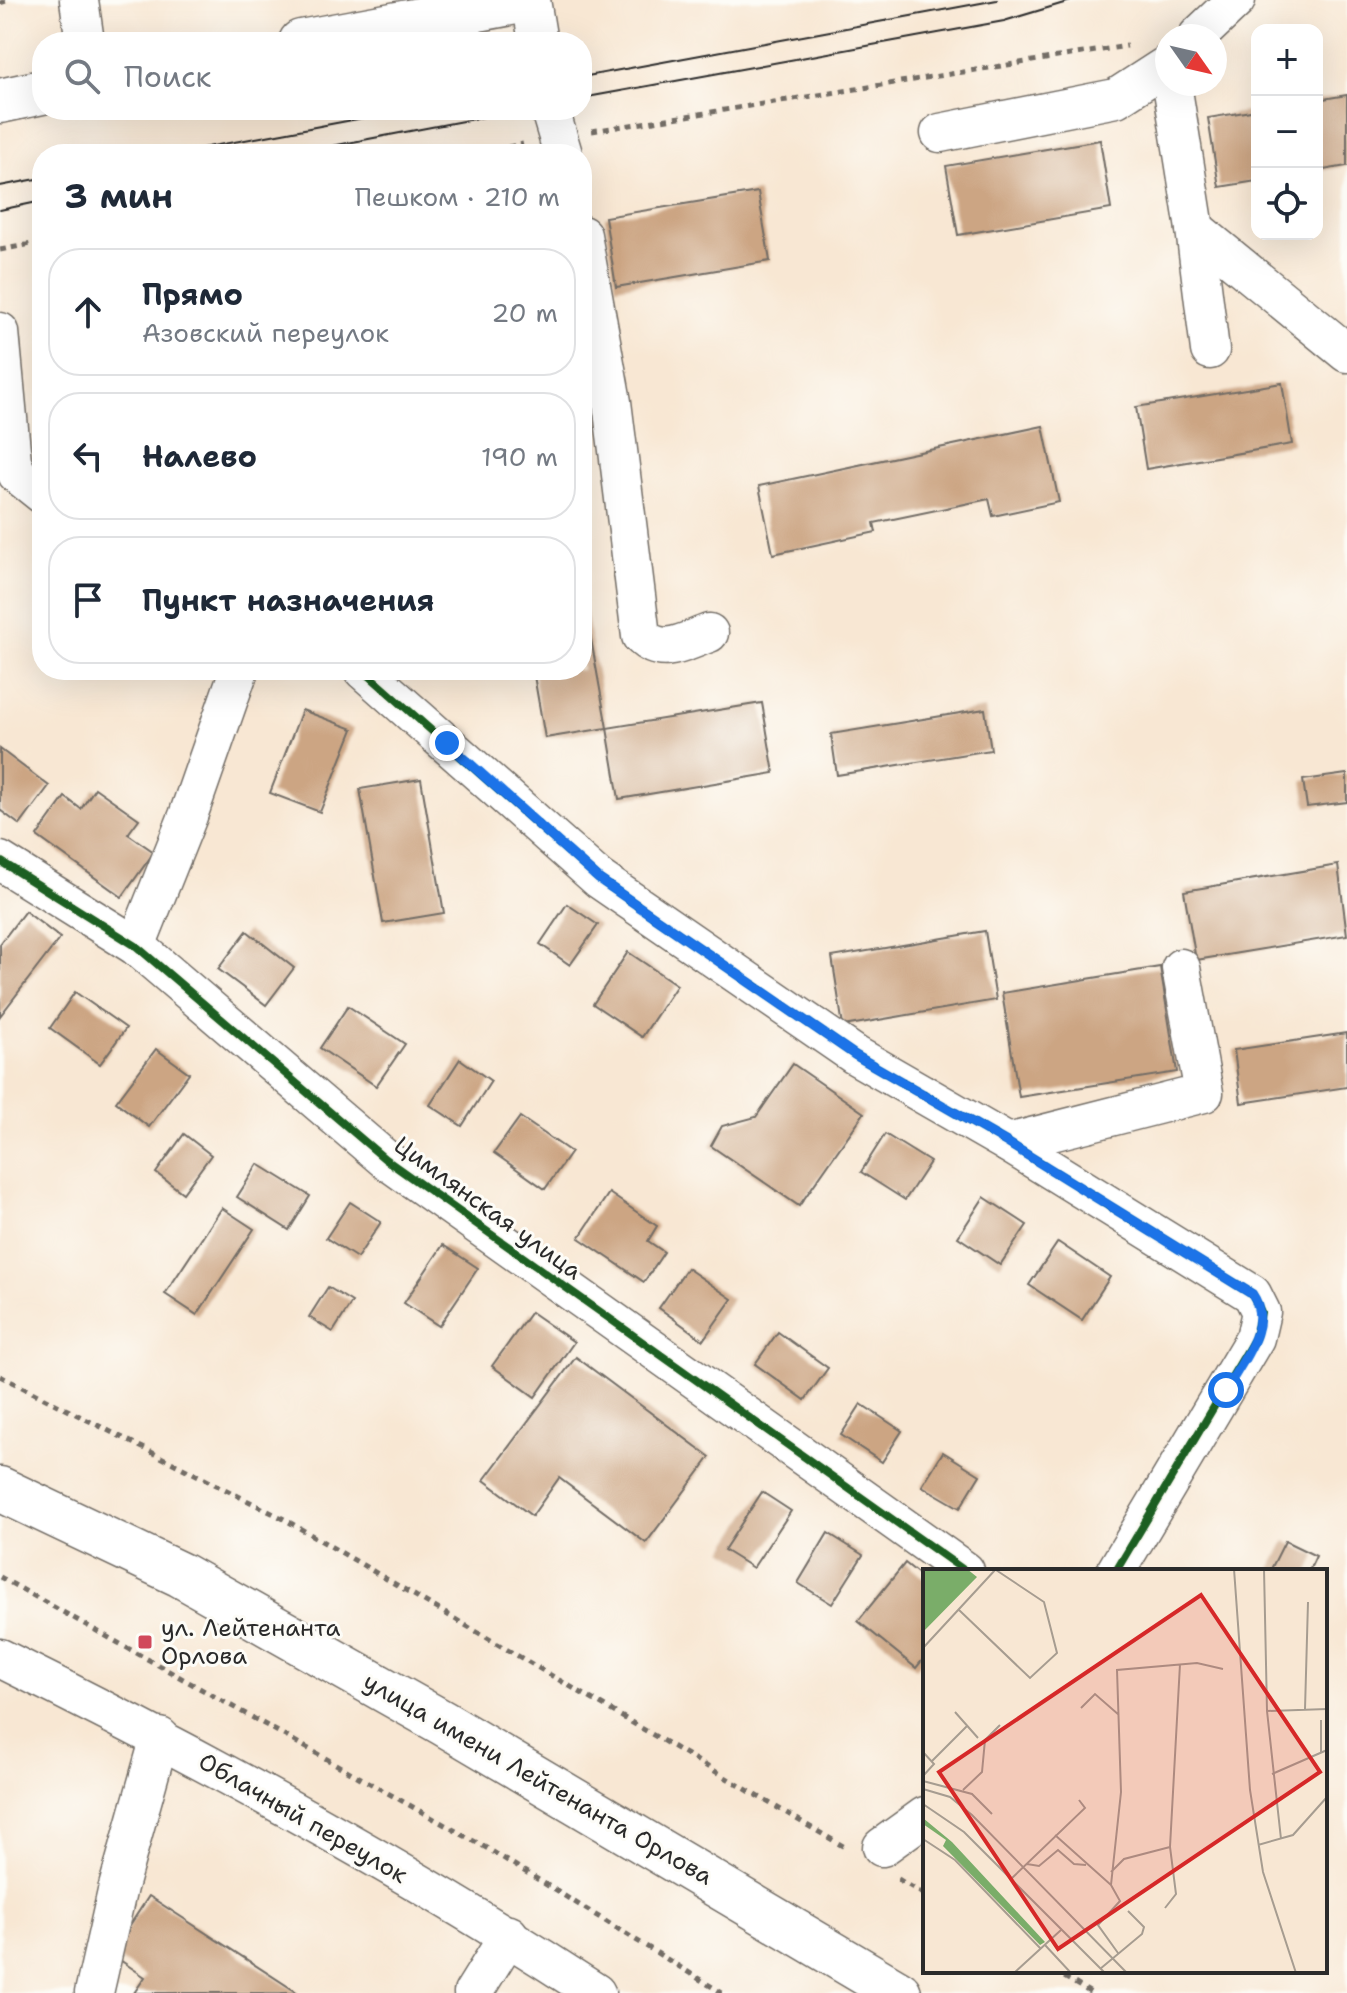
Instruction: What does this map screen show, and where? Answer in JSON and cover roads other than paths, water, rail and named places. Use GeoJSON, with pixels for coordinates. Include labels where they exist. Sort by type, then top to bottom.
{"type":"FeatureCollection","features":[{"type":"Feature","properties":{"kind":"main road"},"geometry":{"type":"LineString","coordinates":[[355,32],[529,0]]}},
{"type":"Feature","properties":{"kind":"main road"},"geometry":{"type":"LineString","coordinates":[[0,101],[32,94]]}},
{"type":"Feature","properties":{"kind":"main road","name":"улица имени Лейтенанта Орлова"},"geometry":{"type":"LineString","coordinates":[[0,1489],[181,1575],[443,1723],[899,1993]]}},
{"type":"Feature","properties":{"kind":"street"},"geometry":{"type":"LineString","coordinates":[[79,0],[84,32]]}},
{"type":"Feature","properties":{"kind":"street"},"geometry":{"type":"LineString","coordinates":[[529,0],[536,32]]}},
{"type":"Feature","properties":{"kind":"street"},"geometry":{"type":"LineString","coordinates":[[1211,24],[1236,0]]}},
{"type":"Feature","properties":{"kind":"street"},"geometry":{"type":"LineString","coordinates":[[940,133],[1116,98],[1153,54]]}},
{"type":"Feature","properties":{"kind":"street"},"geometry":{"type":"LineString","coordinates":[[1174,96],[1210,350]]}},
{"type":"Feature","properties":{"kind":"street"},"geometry":{"type":"LineString","coordinates":[[1195,229],[1347,353]]}},
{"type":"Feature","properties":{"kind":"street"},"geometry":{"type":"LineString","coordinates":[[0,332],[12,461],[17,474],[32,486]]}},
{"type":"Feature","properties":{"kind":"street"},"geometry":{"type":"LineString","coordinates":[[592,353],[595,388],[641,636],[652,647],[668,649],[709,633]]}},
{"type":"Feature","properties":{"kind":"street"},"geometry":{"type":"LineString","coordinates":[[136,946],[188,816],[236,680]]}},
{"type":"Feature","properties":{"kind":"street"},"geometry":{"type":"LineString","coordinates":[[374,680],[599,879],[855,1055],[1008,1143],[1252,1294],[1261,1312],[1255,1338],[1117,1569]]}},
{"type":"Feature","properties":{"kind":"street","name":"Цимлянская улица"},"geometry":{"type":"LineString","coordinates":[[0,861],[136,946],[385,1159],[962,1569]]}},
{"type":"Feature","properties":{"kind":"street"},"geometry":{"type":"LineString","coordinates":[[1008,1143],[1204,1093],[1181,968]]}},
{"type":"Feature","properties":{"kind":"street","name":"Облачный переулок"},"geometry":{"type":"LineString","coordinates":[[0,1658],[160,1737],[278,1800],[509,1935],[596,1993]]}},
{"type":"Feature","properties":{"kind":"street"},"geometry":{"type":"LineString","coordinates":[[94,1993],[118,1887],[160,1737]]}},
{"type":"Feature","properties":{"kind":"street"},"geometry":{"type":"LineString","coordinates":[[876,1858],[923,1818]]}},
{"type":"Feature","properties":{"kind":"street"},"geometry":{"type":"LineString","coordinates":[[473,1993],[509,1935]]}},
{"type":"Feature","properties":{"kind":"tram line"},"geometry":{"type":"LineString","coordinates":[[592,75],[997,0]]}},
{"type":"Feature","properties":{"kind":"tram line"},"geometry":{"type":"LineString","coordinates":[[592,96],[1004,21],[1074,0]]}},
{"type":"Feature","properties":{"kind":"tram line"},"geometry":{"type":"LineString","coordinates":[[224,144],[352,120]]}},
{"type":"Feature","properties":{"kind":"tram line"},"geometry":{"type":"LineString","coordinates":[[342,144],[468,120]]}},
{"type":"Feature","properties":{"kind":"tram line"},"geometry":{"type":"LineString","coordinates":[[0,186],[32,180]]}},
{"type":"Feature","properties":{"kind":"tram line"},"geometry":{"type":"LineString","coordinates":[[0,210],[32,203]]}},
{"type":"Feature","properties":{"kind":"place","name":"ул. Лейтенанта Орлова"},"geometry":{"type":"Point","coordinates":[145,1642]}}]}
